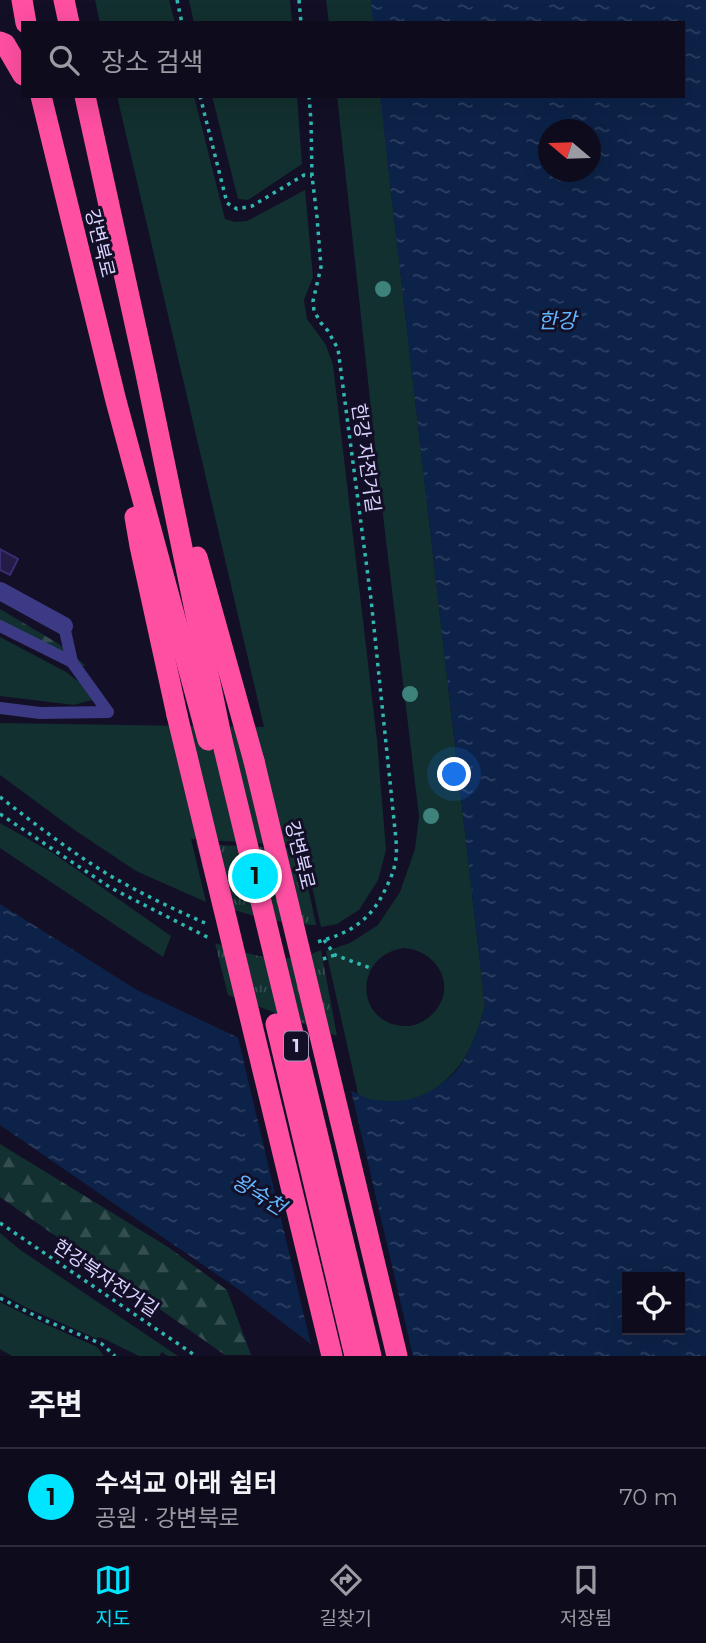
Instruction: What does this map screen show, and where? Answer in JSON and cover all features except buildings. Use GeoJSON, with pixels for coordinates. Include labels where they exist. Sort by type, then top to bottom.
{"type":"FeatureCollection","features":[{"type":"Feature","properties":{"kind":"highway"},"geometry":{"type":"LineString","coordinates":[[22,0],[26,21]]}},
{"type":"Feature","properties":{"kind":"highway"},"geometry":{"type":"LineString","coordinates":[[64,0],[69,21]]}},
{"type":"Feature","properties":{"kind":"highway"},"geometry":{"type":"LineString","coordinates":[[0,42],[5,44],[21,72]]}},
{"type":"Feature","properties":{"kind":"highway","name":"강변북로"},"geometry":{"type":"LineString","coordinates":[[85,98],[145,369],[214,738],[355,1356]]}},
{"type":"Feature","properties":{"kind":"highway","name":"강변북로"},"geometry":{"type":"LineString","coordinates":[[41,99],[116,401],[214,738],[371,1356]]}},
{"type":"Feature","properties":{"kind":"highway","name":"강변북로"},"geometry":{"type":"LineString","coordinates":[[145,369],[254,761],[397,1356]]}},
{"type":"Feature","properties":{"kind":"highway","name":"강변북로"},"geometry":{"type":"LineString","coordinates":[[116,401],[140,546],[177,715],[332,1356]]}},
{"type":"Feature","properties":{"kind":"street"},"geometry":{"type":"LineString","coordinates":[[0,591],[64,626]]}},
{"type":"Feature","properties":{"kind":"lane"},"geometry":{"type":"LineString","coordinates":[[0,626],[72,662]]}},
{"type":"Feature","properties":{"kind":"lane"},"geometry":{"type":"LineString","coordinates":[[0,708],[40,713],[108,712],[72,662],[64,626]]}},
{"type":"Feature","properties":{"kind":"path"},"geometry":{"type":"LineString","coordinates":[[177,0],[182,21]]}},
{"type":"Feature","properties":{"kind":"path"},"geometry":{"type":"LineString","coordinates":[[299,0],[302,21]]}},
{"type":"Feature","properties":{"kind":"path"},"geometry":{"type":"LineString","coordinates":[[201,98],[227,203],[237,209],[252,206],[304,175],[312,176]]}},
{"type":"Feature","properties":{"kind":"path","name":"한강 자전거길"},"geometry":{"type":"LineString","coordinates":[[309,98],[312,176],[321,267],[313,301],[314,311],[338,349],[371,599],[395,830]]}},
{"type":"Feature","properties":{"kind":"path"},"geometry":{"type":"LineString","coordinates":[[0,814],[111,888],[212,940]]}},
{"type":"Feature","properties":{"kind":"path"},"geometry":{"type":"LineString","coordinates":[[324,940],[335,956],[373,970]]}},
{"type":"Feature","properties":{"kind":"path"},"geometry":{"type":"LineString","coordinates":[[322,960],[335,956]]}},
{"type":"Feature","properties":{"kind":"path","name":"한강북자전거길"},"geometry":{"type":"LineString","coordinates":[[0,1223],[196,1356]]}},
{"type":"Feature","properties":{"kind":"path"},"geometry":{"type":"LineString","coordinates":[[0,1298],[102,1344],[116,1356]]}},
{"type":"Feature","properties":{"kind":"green space"},"geometry":{"type":"Polygon","coordinates":[[[95,0],[169,0],[174,21],[100,21],[95,0]]]}},
{"type":"Feature","properties":{"kind":"green space"},"geometry":{"type":"Polygon","coordinates":[[[189,0],[290,0],[292,21],[194,21],[189,0]]]}},
{"type":"Feature","properties":{"kind":"green space"},"geometry":{"type":"Polygon","coordinates":[[[326,0],[375,0],[377,21],[329,21],[326,0]]]}},
{"type":"Feature","properties":{"kind":"green space"},"geometry":{"type":"Polygon","coordinates":[[[117,98],[195,98],[225,219],[247,221],[305,190],[313,277],[304,300],[307,319],[326,345],[333,365],[377,740],[386,850],[378,880],[359,910],[337,924],[321,927],[303,846],[191,839],[206,902],[136,871],[0,775],[0,723],[264,727],[117,98]]]}},
{"type":"Feature","properties":{"kind":"green space"},"geometry":{"type":"Polygon","coordinates":[[[213,98],[297,98],[302,164],[248,200],[238,199],[213,98]]]}},
{"type":"Feature","properties":{"kind":"green space"},"geometry":{"type":"Polygon","coordinates":[[[337,98],[383,98],[388,165],[485,1006],[465,1058],[441,1084],[424,1096],[411,1100],[364,1100],[359,1098],[326,951],[350,943],[378,925],[400,892],[415,849],[419,816],[337,98]],[[404,948],[388,953],[376,963],[369,975],[366,988],[369,1001],[375,1013],[387,1022],[403,1026],[417,1024],[433,1014],[442,1000],[444,989],[440,970],[425,955],[404,948]]]}},
{"type":"Feature","properties":{"kind":"green space"},"geometry":{"type":"Polygon","coordinates":[[[0,609],[59,644],[86,666],[73,667],[0,630],[0,609]]]}},
{"type":"Feature","properties":{"kind":"green space"},"geometry":{"type":"Polygon","coordinates":[[[0,637],[66,672],[79,682],[92,700],[74,705],[0,696],[0,637]]]}},
{"type":"Feature","properties":{"kind":"green space"},"geometry":{"type":"Polygon","coordinates":[[[0,823],[53,853],[171,936],[163,957],[0,848],[0,823]]]}},
{"type":"Feature","properties":{"kind":"green space"},"geometry":{"type":"Polygon","coordinates":[[[196,842],[300,849],[316,925],[263,918],[212,902],[196,842]]]}},
{"type":"Feature","properties":{"kind":"green space"},"geometry":{"type":"Polygon","coordinates":[[[215,943],[254,955],[281,958],[294,958],[321,950],[337,1036],[228,995],[215,943]]]}},
{"type":"Feature","properties":{"kind":"green space"},"geometry":{"type":"Polygon","coordinates":[[[0,1144],[168,1247],[227,1290],[251,1355],[225,1355],[0,1197],[0,1144]]]}},
{"type":"Feature","properties":{"kind":"green space"},"geometry":{"type":"Polygon","coordinates":[[[0,1233],[19,1249],[178,1356],[168,1356],[162,1352],[159,1356],[139,1356],[25,1307],[0,1293],[0,1233]]]}},
{"type":"Feature","properties":{"kind":"green space"},"geometry":{"type":"Polygon","coordinates":[[[0,1302],[97,1347],[104,1356],[12,1356],[0,1349],[0,1302]]]}},
{"type":"Feature","properties":{"kind":"water","name":"한강"},"geometry":{"type":"Polygon","coordinates":[[[371,0],[706,0],[706,1356],[327,1356],[238,1289],[0,1125],[0,904],[137,990],[369,1099],[400,1101],[418,1097],[436,1088],[459,1067],[485,1006],[380,98],[685,98],[685,21],[373,21],[371,0]]]}},
{"type":"Feature","properties":{"kind":"pier"},"geometry":{"type":"Polygon","coordinates":[[[237,1033],[350,1086],[413,1356],[322,1356],[312,1349],[237,1033]]]}},
{"type":"Feature","properties":{"kind":"place","name":"수석교 아래 쉼터"},"geometry":{"type":"Point","coordinates":[255,876]}},
{"type":"Feature","properties":{"kind":"water label","name":"왕숙천"},"geometry":{"type":"Point","coordinates":[259,1194]}}]}
